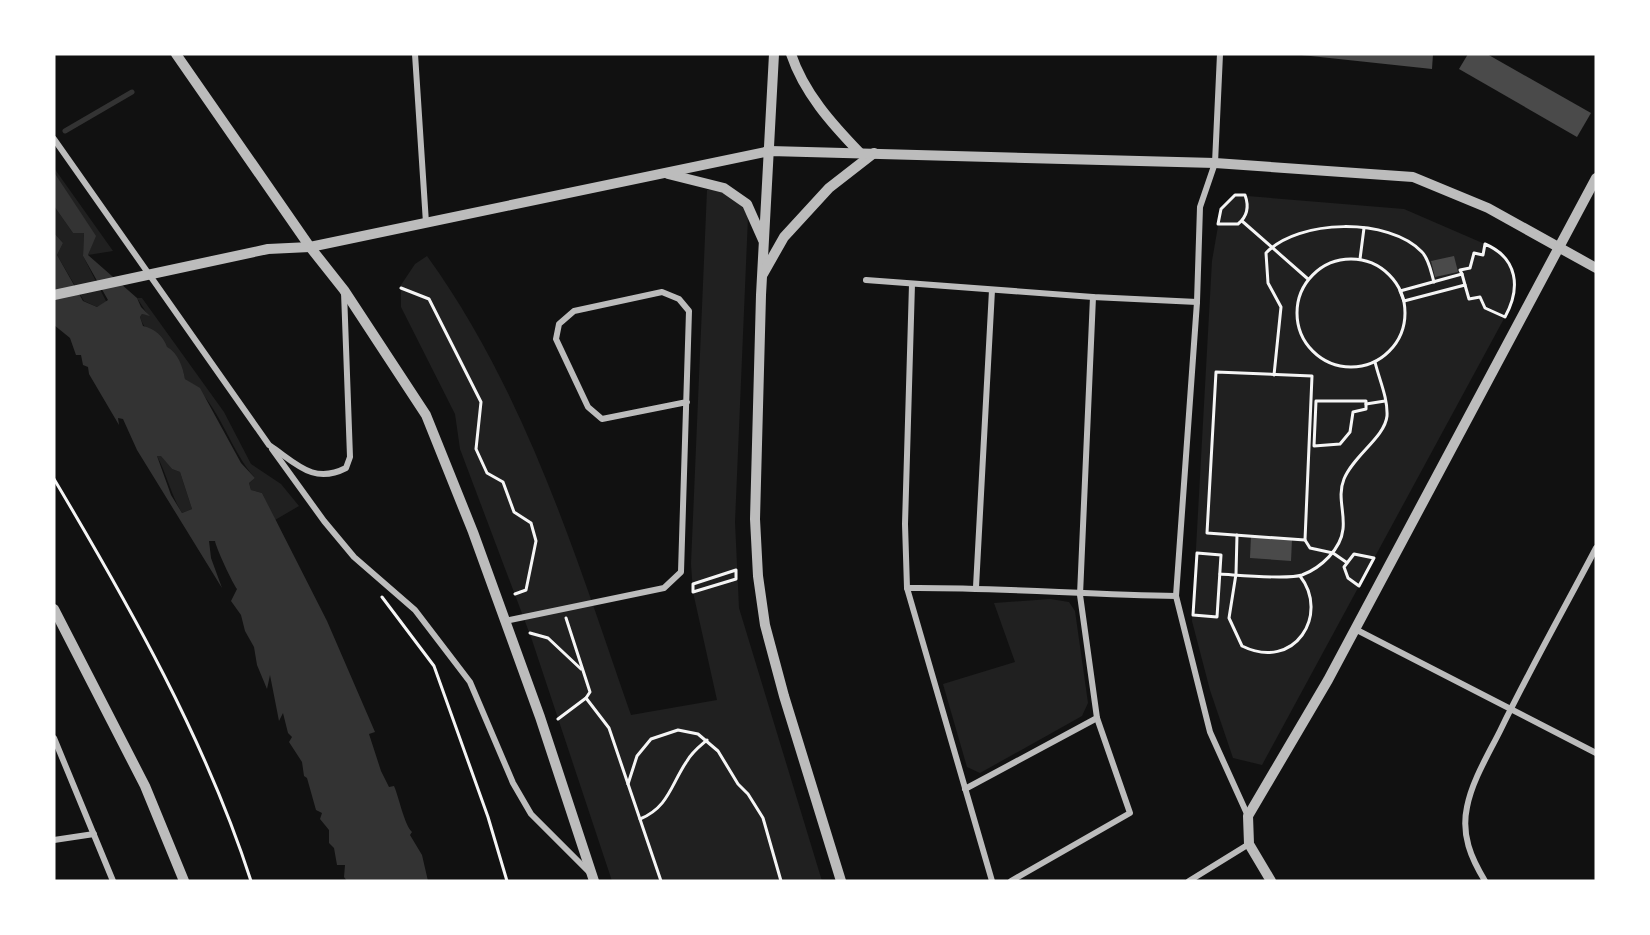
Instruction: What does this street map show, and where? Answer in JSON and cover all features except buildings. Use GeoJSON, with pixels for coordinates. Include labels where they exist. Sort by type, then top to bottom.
{"type":"FeatureCollection","features":[{"type":"Feature","properties":{"kind":"street"},"geometry":{"type":"LineString","coordinates":[[415,54],[426,223]]}},
{"type":"Feature","properties":{"kind":"street"},"geometry":{"type":"LineString","coordinates":[[774,54],[762,277],[755,519],[758,576],[765,626],[784,696],[841,881]]}},
{"type":"Feature","properties":{"kind":"street"},"geometry":{"type":"LineString","coordinates":[[791,54],[795,67],[826,118],[860,153]]}},
{"type":"Feature","properties":{"kind":"street"},"geometry":{"type":"LineString","coordinates":[[1220,54],[1215,163],[1200,207],[1197,302],[1176,596],[1210,732],[1248,816],[1249,844],[1271,881]]}},
{"type":"Feature","properties":{"kind":"street"},"geometry":{"type":"LineString","coordinates":[[176,55],[310,247],[344,290],[426,415],[505,621],[593,878]]}},
{"type":"Feature","properties":{"kind":"street"},"geometry":{"type":"LineString","coordinates":[[54,139],[307,501],[354,557],[415,610],[470,682],[513,783],[531,814],[593,878]]}},
{"type":"Feature","properties":{"kind":"street"},"geometry":{"type":"LineString","coordinates":[[54,295],[268,249],[310,247],[770,151],[1215,163],[1413,177],[1488,208],[1596,268]]}},
{"type":"Feature","properties":{"kind":"street"},"geometry":{"type":"LineString","coordinates":[[762,277],[784,237],[829,188],[874,153]]}},
{"type":"Feature","properties":{"kind":"street"},"geometry":{"type":"LineString","coordinates":[[664,173],[724,188],[747,204],[764,242]]}},
{"type":"Feature","properties":{"kind":"street"},"geometry":{"type":"LineString","coordinates":[[1248,816],[1355,628],[1596,178]]}},
{"type":"Feature","properties":{"kind":"street"},"geometry":{"type":"LineString","coordinates":[[866,280],[1093,297],[1197,302]]}},
{"type":"Feature","properties":{"kind":"street"},"geometry":{"type":"LineString","coordinates":[[912,284],[905,524],[907,588],[992,881]]}},
{"type":"Feature","properties":{"kind":"street"},"geometry":{"type":"LineString","coordinates":[[269,445],[308,471],[320,476],[332,475],[346,468],[350,457],[344,290]]}},
{"type":"Feature","properties":{"kind":"street"},"geometry":{"type":"LineString","coordinates":[[976,587],[992,290]]}},
{"type":"Feature","properties":{"kind":"street"},"geometry":{"type":"LineString","coordinates":[[505,621],[664,588],[681,572],[687,402],[689,311],[679,298],[662,292],[574,311],[559,324],[556,339],[588,407],[602,419],[687,402]]}},
{"type":"Feature","properties":{"kind":"street"},"geometry":{"type":"LineString","coordinates":[[1011,881],[1130,813],[1096,718],[1080,594],[1093,297]]}},
{"type":"Feature","properties":{"kind":"street"},"geometry":{"type":"LineString","coordinates":[[1485,881],[1472,859],[1466,841],[1466,808],[1477,778],[1511,707],[1596,548]]}},
{"type":"Feature","properties":{"kind":"street"},"geometry":{"type":"LineString","coordinates":[[907,588],[976,587],[1080,594],[1176,596]]}},
{"type":"Feature","properties":{"kind":"street"},"geometry":{"type":"LineString","coordinates":[[54,609],[145,786],[184,881]]}},
{"type":"Feature","properties":{"kind":"street"},"geometry":{"type":"LineString","coordinates":[[1355,628],[1596,753]]}},
{"type":"Feature","properties":{"kind":"street"},"geometry":{"type":"LineString","coordinates":[[965,789],[1096,718]]}},
{"type":"Feature","properties":{"kind":"street"},"geometry":{"type":"LineString","coordinates":[[54,738],[56,748],[113,881]]}},
{"type":"Feature","properties":{"kind":"street"},"geometry":{"type":"LineString","coordinates":[[54,840],[94,834]]}},
{"type":"Feature","properties":{"kind":"street"},"geometry":{"type":"LineString","coordinates":[[1189,881],[1249,844]]}},
{"type":"Feature","properties":{"kind":"path"},"geometry":{"type":"LineString","coordinates":[[1235,195],[1245,195],[1247,199],[1247,211],[1242,221],[1231,225],[1218,224],[1221,209],[1235,195]]}},
{"type":"Feature","properties":{"kind":"path"},"geometry":{"type":"LineString","coordinates":[[1242,221],[1308,279]]}},
{"type":"Feature","properties":{"kind":"path"},"geometry":{"type":"LineString","coordinates":[[1274,375],[1281,306],[1268,282],[1266,253],[1276,242],[1307,230],[1332,227],[1364,228],[1395,236],[1412,244],[1423,253],[1434,282]]}},
{"type":"Feature","properties":{"kind":"path"},"geometry":{"type":"LineString","coordinates":[[1360,260],[1364,228]]}},
{"type":"Feature","properties":{"kind":"path"},"geometry":{"type":"LineString","coordinates":[[1485,244],[1501,251],[1511,264],[1514,302],[1505,318],[1485,308],[1480,297],[1469,299],[1465,285],[1460,270],[1470,268],[1474,253],[1484,255],[1485,244]]}},
{"type":"Feature","properties":{"kind":"path"},"geometry":{"type":"LineString","coordinates":[[1360,260],[1370,261],[1385,270],[1400,291],[1404,301],[1405,319],[1400,336],[1390,351],[1375,362],[1358,367],[1340,367],[1323,360],[1309,349],[1300,333],[1296,316],[1298,298],[1308,279],[1318,269],[1334,261],[1360,260]]}},
{"type":"Feature","properties":{"kind":"path"},"geometry":{"type":"LineString","coordinates":[[1400,291],[1462,274]]}},
{"type":"Feature","properties":{"kind":"path"},"geometry":{"type":"LineString","coordinates":[[1404,301],[1465,285]]}},
{"type":"Feature","properties":{"kind":"path"},"geometry":{"type":"LineString","coordinates":[[401,288],[429,299],[481,402],[476,449],[488,473],[503,482],[514,512],[531,523],[536,541],[526,590],[515,594]]}},
{"type":"Feature","properties":{"kind":"path"},"geometry":{"type":"LineString","coordinates":[[1220,574],[1300,576],[1317,567],[1333,552],[1343,531],[1340,494],[1343,481],[1355,459],[1382,430],[1387,416],[1375,362]]}},
{"type":"Feature","properties":{"kind":"path"},"geometry":{"type":"LineString","coordinates":[[1305,540],[1207,533],[1216,372],[1312,376],[1305,540],[1310,548],[1333,552],[1346,562]]}},
{"type":"Feature","properties":{"kind":"path"},"geometry":{"type":"LineString","coordinates":[[1316,401],[1366,401],[1366,404],[1366,409],[1353,412],[1350,432],[1340,444],[1314,446],[1316,401]]}},
{"type":"Feature","properties":{"kind":"path"},"geometry":{"type":"LineString","coordinates":[[1366,404],[1385,401]]}},
{"type":"Feature","properties":{"kind":"path"},"geometry":{"type":"LineString","coordinates":[[54,479],[126,602],[174,696],[212,781],[251,881]]}},
{"type":"Feature","properties":{"kind":"path"},"geometry":{"type":"LineString","coordinates":[[1237,535],[1236,574],[1230,604],[1231,625],[1242,646],[1264,654],[1286,650],[1303,635],[1311,602],[1308,590],[1300,576]]}},
{"type":"Feature","properties":{"kind":"path"},"geometry":{"type":"LineString","coordinates":[[1197,553],[1221,555],[1220,574],[1217,617],[1192,615],[1197,553]]}},
{"type":"Feature","properties":{"kind":"path"},"geometry":{"type":"LineString","coordinates":[[1354,554],[1374,558],[1359,586],[1348,578],[1344,567],[1346,562],[1354,554]]}},
{"type":"Feature","properties":{"kind":"path"},"geometry":{"type":"LineString","coordinates":[[736,570],[736,579],[693,592],[693,584],[736,570]]}},
{"type":"Feature","properties":{"kind":"path"},"geometry":{"type":"LineString","coordinates":[[379,593],[434,666],[488,818],[507,881]]}},
{"type":"Feature","properties":{"kind":"path"},"geometry":{"type":"LineString","coordinates":[[558,719],[586,698],[590,692],[562,609]]}},
{"type":"Feature","properties":{"kind":"path"},"geometry":{"type":"LineString","coordinates":[[530,633],[548,638],[565,651],[583,670]]}},
{"type":"Feature","properties":{"kind":"path"},"geometry":{"type":"LineString","coordinates":[[586,698],[609,728],[661,881]]}},
{"type":"Feature","properties":{"kind":"path"},"geometry":{"type":"LineString","coordinates":[[628,784],[637,756],[643,746],[656,736],[678,730],[691,731],[707,740],[718,751],[763,818],[781,881]]}},
{"type":"Feature","properties":{"kind":"path"},"geometry":{"type":"LineString","coordinates":[[640,819],[655,812],[666,801],[687,759],[707,740]]}},
{"type":"Feature","properties":{"kind":"shaded area"},"geometry":{"type":"Polygon","coordinates":[[[54,168],[113,251],[88,255],[95,236],[54,172],[54,168]]]}},
{"type":"Feature","properties":{"kind":"shaded area"},"geometry":{"type":"Polygon","coordinates":[[[54,172],[96,236],[88,255],[137,298],[141,307],[150,316],[142,314],[140,317],[143,326],[158,334],[177,357],[185,379],[200,388],[241,463],[255,478],[249,483],[251,490],[262,493],[327,621],[375,732],[369,734],[381,771],[389,787],[394,786],[412,832],[410,835],[422,855],[428,881],[347,881],[344,877],[345,865],[337,865],[334,848],[329,843],[329,830],[320,819],[322,813],[316,810],[307,778],[304,776],[302,762],[289,742],[292,737],[288,733],[283,713],[279,721],[270,675],[267,689],[241,615],[231,601],[237,589],[215,541],[209,541],[211,558],[222,588],[137,450],[123,419],[118,418],[119,425],[89,374],[88,367],[83,365],[81,355],[76,355],[70,338],[54,325],[54,233],[63,243],[57,255],[83,301],[97,307],[108,300],[83,256],[84,233],[73,233],[54,206],[54,172]],[[157,456],[171,495],[182,513],[192,509],[180,472],[172,469],[161,456],[157,456]]]}},
{"type":"Feature","properties":{"kind":"shaded area"},"geometry":{"type":"Polygon","coordinates":[[[717,189],[742,205],[748,217],[735,522],[739,608],[822,881],[612,881],[532,640],[460,449],[455,414],[401,307],[401,285],[415,264],[427,256],[462,309],[493,363],[546,478],[631,715],[717,700],[693,592],[691,564],[707,190],[717,189]]]}},
{"type":"Feature","properties":{"kind":"shaded area"},"geometry":{"type":"Polygon","coordinates":[[[1235,195],[1404,209],[1501,251],[1511,269],[1514,288],[1513,302],[1262,765],[1233,758],[1210,690],[1192,621],[1212,261],[1221,209],[1235,195]]]}},
{"type":"Feature","properties":{"kind":"shaded area"},"geometry":{"type":"Polygon","coordinates":[[[54,206],[73,233],[84,233],[83,256],[107,303],[97,307],[84,301],[57,255],[63,243],[54,233],[54,206]]]}},
{"type":"Feature","properties":{"kind":"shaded area"},"geometry":{"type":"Polygon","coordinates":[[[137,298],[142,298],[224,412],[251,464],[281,484],[299,506],[275,520],[262,493],[251,490],[249,483],[255,478],[237,453],[206,399],[185,379],[177,359],[144,326],[140,317],[142,314],[148,315],[137,298]]]}},
{"type":"Feature","properties":{"kind":"shaded area"},"geometry":{"type":"Polygon","coordinates":[[[161,455],[172,469],[180,472],[192,509],[182,513],[157,456],[161,455]]]}},
{"type":"Feature","properties":{"kind":"shaded area"},"geometry":{"type":"Polygon","coordinates":[[[1050,599],[1069,602],[1075,611],[1088,703],[1082,716],[980,773],[967,767],[943,684],[1015,662],[994,603],[1050,599]]]}},
{"type":"Feature","properties":{"kind":"waterway"},"geometry":{"type":"LineString","coordinates":[[65,131],[132,92]]}}]}
